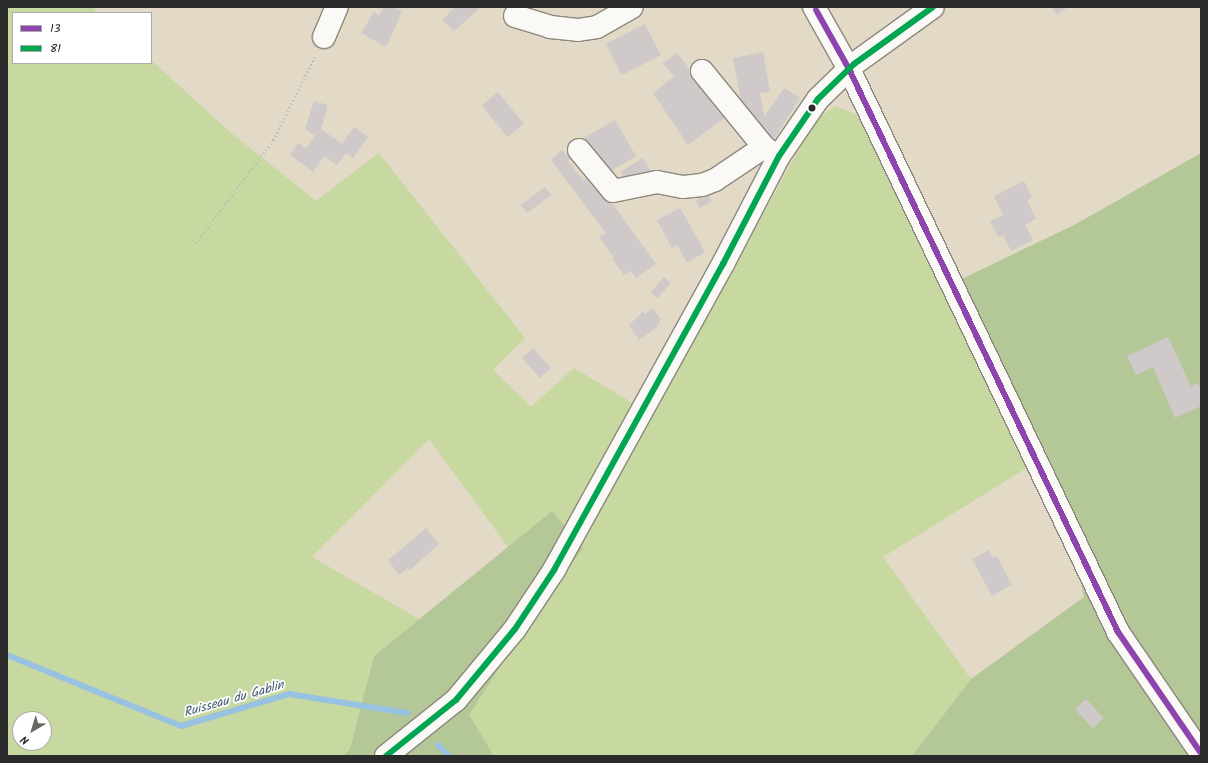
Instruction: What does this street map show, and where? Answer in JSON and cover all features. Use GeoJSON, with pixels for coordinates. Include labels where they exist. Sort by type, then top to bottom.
{"type":"FeatureCollection","features":[{"type":"Feature","properties":{"kind":"street"},"geometry":{"type":"LineString","coordinates":[[324,37],[338,7]]}},
{"type":"Feature","properties":{"kind":"street"},"geometry":{"type":"LineString","coordinates":[[515,16],[550,27],[578,30],[597,27],[632,7]]}},
{"type":"Feature","properties":{"kind":"street"},"geometry":{"type":"LineString","coordinates":[[814,7],[849,69],[1118,632],[1201,753]]}},
{"type":"Feature","properties":{"kind":"street"},"geometry":{"type":"LineString","coordinates":[[386,756],[456,700],[515,629],[554,570],[719,271],[771,152],[818,99],[849,69],[933,7]]}},
{"type":"Feature","properties":{"kind":"street"},"geometry":{"type":"LineString","coordinates":[[702,71],[771,152]]}},
{"type":"Feature","properties":{"kind":"street"},"geometry":{"type":"LineString","coordinates":[[579,150],[612,191],[657,182],[683,186],[702,186],[771,152]]}},
{"type":"Feature","properties":{"kind":"path"},"geometry":{"type":"LineString","coordinates":[[196,243],[272,140],[324,37]]}},
{"type":"Feature","properties":{"kind":"green space"},"geometry":{"type":"Polygon","coordinates":[[[7,7],[92,7],[97,12],[12,12],[12,64],[152,64],[152,61],[230,132],[316,201],[379,153],[525,338],[493,370],[531,407],[574,368],[649,413],[705,320],[815,120],[836,106],[857,115],[948,298],[1028,467],[883,557],[971,679],[912,756],[494,756],[468,715],[508,654],[552,511],[508,547],[429,439],[312,557],[419,619],[374,656],[350,749],[342,756],[7,756],[7,7]]]}},
{"type":"Feature","properties":{"kind":"green space"},"geometry":{"type":"Polygon","coordinates":[[[1201,153],[1201,756],[912,756],[971,679],[1084,597],[1079,575],[943,288],[1076,224],[1201,153]]]}},
{"type":"Feature","properties":{"kind":"green space"},"geometry":{"type":"Polygon","coordinates":[[[552,511],[583,548],[508,654],[469,715],[494,756],[342,756],[350,749],[374,656],[552,511]]]}},
{"type":"Feature","properties":{"kind":"building"},"geometry":{"type":"Polygon","coordinates":[[[384,7],[394,7],[402,12],[386,47],[361,33],[374,12],[379,15],[384,7]]]}},
{"type":"Feature","properties":{"kind":"building"},"geometry":{"type":"Polygon","coordinates":[[[452,7],[481,7],[454,31],[442,20],[454,8],[452,7]]]}},
{"type":"Feature","properties":{"kind":"building"},"geometry":{"type":"Polygon","coordinates":[[[1051,7],[1068,7],[1057,15],[1051,7]]]}},
{"type":"Feature","properties":{"kind":"building"},"geometry":{"type":"Polygon","coordinates":[[[645,24],[661,55],[622,75],[606,44],[645,24]]]}},
{"type":"Feature","properties":{"kind":"building"},"geometry":{"type":"Polygon","coordinates":[[[763,52],[770,92],[760,93],[764,117],[784,88],[800,98],[774,139],[750,123],[744,116],[733,58],[763,52]]]}},
{"type":"Feature","properties":{"kind":"building"},"geometry":{"type":"Polygon","coordinates":[[[677,53],[727,116],[688,145],[653,93],[674,76],[663,63],[677,53]]]}},
{"type":"Feature","properties":{"kind":"building"},"geometry":{"type":"Polygon","coordinates":[[[498,92],[524,124],[507,137],[482,105],[498,92]]]}},
{"type":"Feature","properties":{"kind":"building"},"geometry":{"type":"Polygon","coordinates":[[[314,101],[328,105],[321,129],[342,144],[354,127],[368,137],[353,158],[346,153],[337,165],[324,156],[313,172],[290,155],[298,143],[306,148],[315,136],[305,129],[314,101]]]}},
{"type":"Feature","properties":{"kind":"building"},"geometry":{"type":"Polygon","coordinates":[[[615,120],[636,156],[605,174],[584,138],[615,120]]]}},
{"type":"Feature","properties":{"kind":"building"},"geometry":{"type":"Polygon","coordinates":[[[562,150],[570,159],[568,161],[584,181],[586,178],[591,186],[597,182],[656,264],[636,278],[631,271],[624,275],[612,259],[614,258],[599,237],[606,233],[551,160],[562,150]]]}},
{"type":"Feature","properties":{"kind":"building"},"geometry":{"type":"Polygon","coordinates":[[[643,158],[651,171],[629,184],[621,172],[643,158]]]}},
{"type":"Feature","properties":{"kind":"building"},"geometry":{"type":"Polygon","coordinates":[[[1024,181],[1032,198],[1027,200],[1036,219],[1025,225],[1033,240],[1011,251],[1003,235],[998,237],[990,221],[1003,215],[994,196],[1024,181]]]}},
{"type":"Feature","properties":{"kind":"building"},"geometry":{"type":"Polygon","coordinates":[[[545,187],[551,195],[527,213],[521,205],[545,187]]]}},
{"type":"Feature","properties":{"kind":"building"},"geometry":{"type":"Polygon","coordinates":[[[708,194],[712,201],[700,208],[696,201],[708,194]]]}},
{"type":"Feature","properties":{"kind":"building"},"geometry":{"type":"Polygon","coordinates":[[[680,208],[705,252],[687,263],[677,245],[672,248],[657,220],[680,208]]]}},
{"type":"Feature","properties":{"kind":"building"},"geometry":{"type":"Polygon","coordinates":[[[664,277],[671,283],[658,298],[651,292],[664,277]]]}},
{"type":"Feature","properties":{"kind":"building"},"geometry":{"type":"Polygon","coordinates":[[[652,308],[661,319],[656,328],[639,340],[629,325],[643,312],[645,314],[652,308]]]}},
{"type":"Feature","properties":{"kind":"building"},"geometry":{"type":"Polygon","coordinates":[[[1168,337],[1191,386],[1198,383],[1201,390],[1201,406],[1175,418],[1153,367],[1136,375],[1127,356],[1168,337]]]}},
{"type":"Feature","properties":{"kind":"building"},"geometry":{"type":"Polygon","coordinates":[[[533,348],[551,368],[540,378],[522,358],[533,348]]]}},
{"type":"Feature","properties":{"kind":"building"},"geometry":{"type":"Polygon","coordinates":[[[426,528],[439,544],[410,570],[408,568],[399,575],[388,560],[426,528]]]}},
{"type":"Feature","properties":{"kind":"building"},"geometry":{"type":"Polygon","coordinates":[[[989,550],[993,558],[997,556],[1012,585],[992,596],[972,559],[989,550]]]}},
{"type":"Feature","properties":{"kind":"building"},"geometry":{"type":"Polygon","coordinates":[[[1086,699],[1104,718],[1093,728],[1075,709],[1086,699]]]}},
{"type":"Feature","properties":{"kind":"waterway","name":"Ruisseau du Gablin"},"geometry":{"type":"LineString","coordinates":[[7,655],[181,726],[289,694],[407,713]]}},
{"type":"Feature","properties":{"kind":"waterway","name":"Ruisseau du Gablin"},"geometry":{"type":"LineString","coordinates":[[438,745],[449,756]]}},
{"type":"Feature","properties":{"kind":"transit line","name":"81"},"geometry":{"type":"LineString","coordinates":[[386,756],[456,700],[515,629],[554,570],[723,264],[779,156],[818,99],[854,64],[933,7]]}},
{"type":"Feature","properties":{"kind":"transit line","name":"13"},"geometry":{"type":"LineString","coordinates":[[816,10],[849,69],[1118,632],[1201,753]]}}]}
